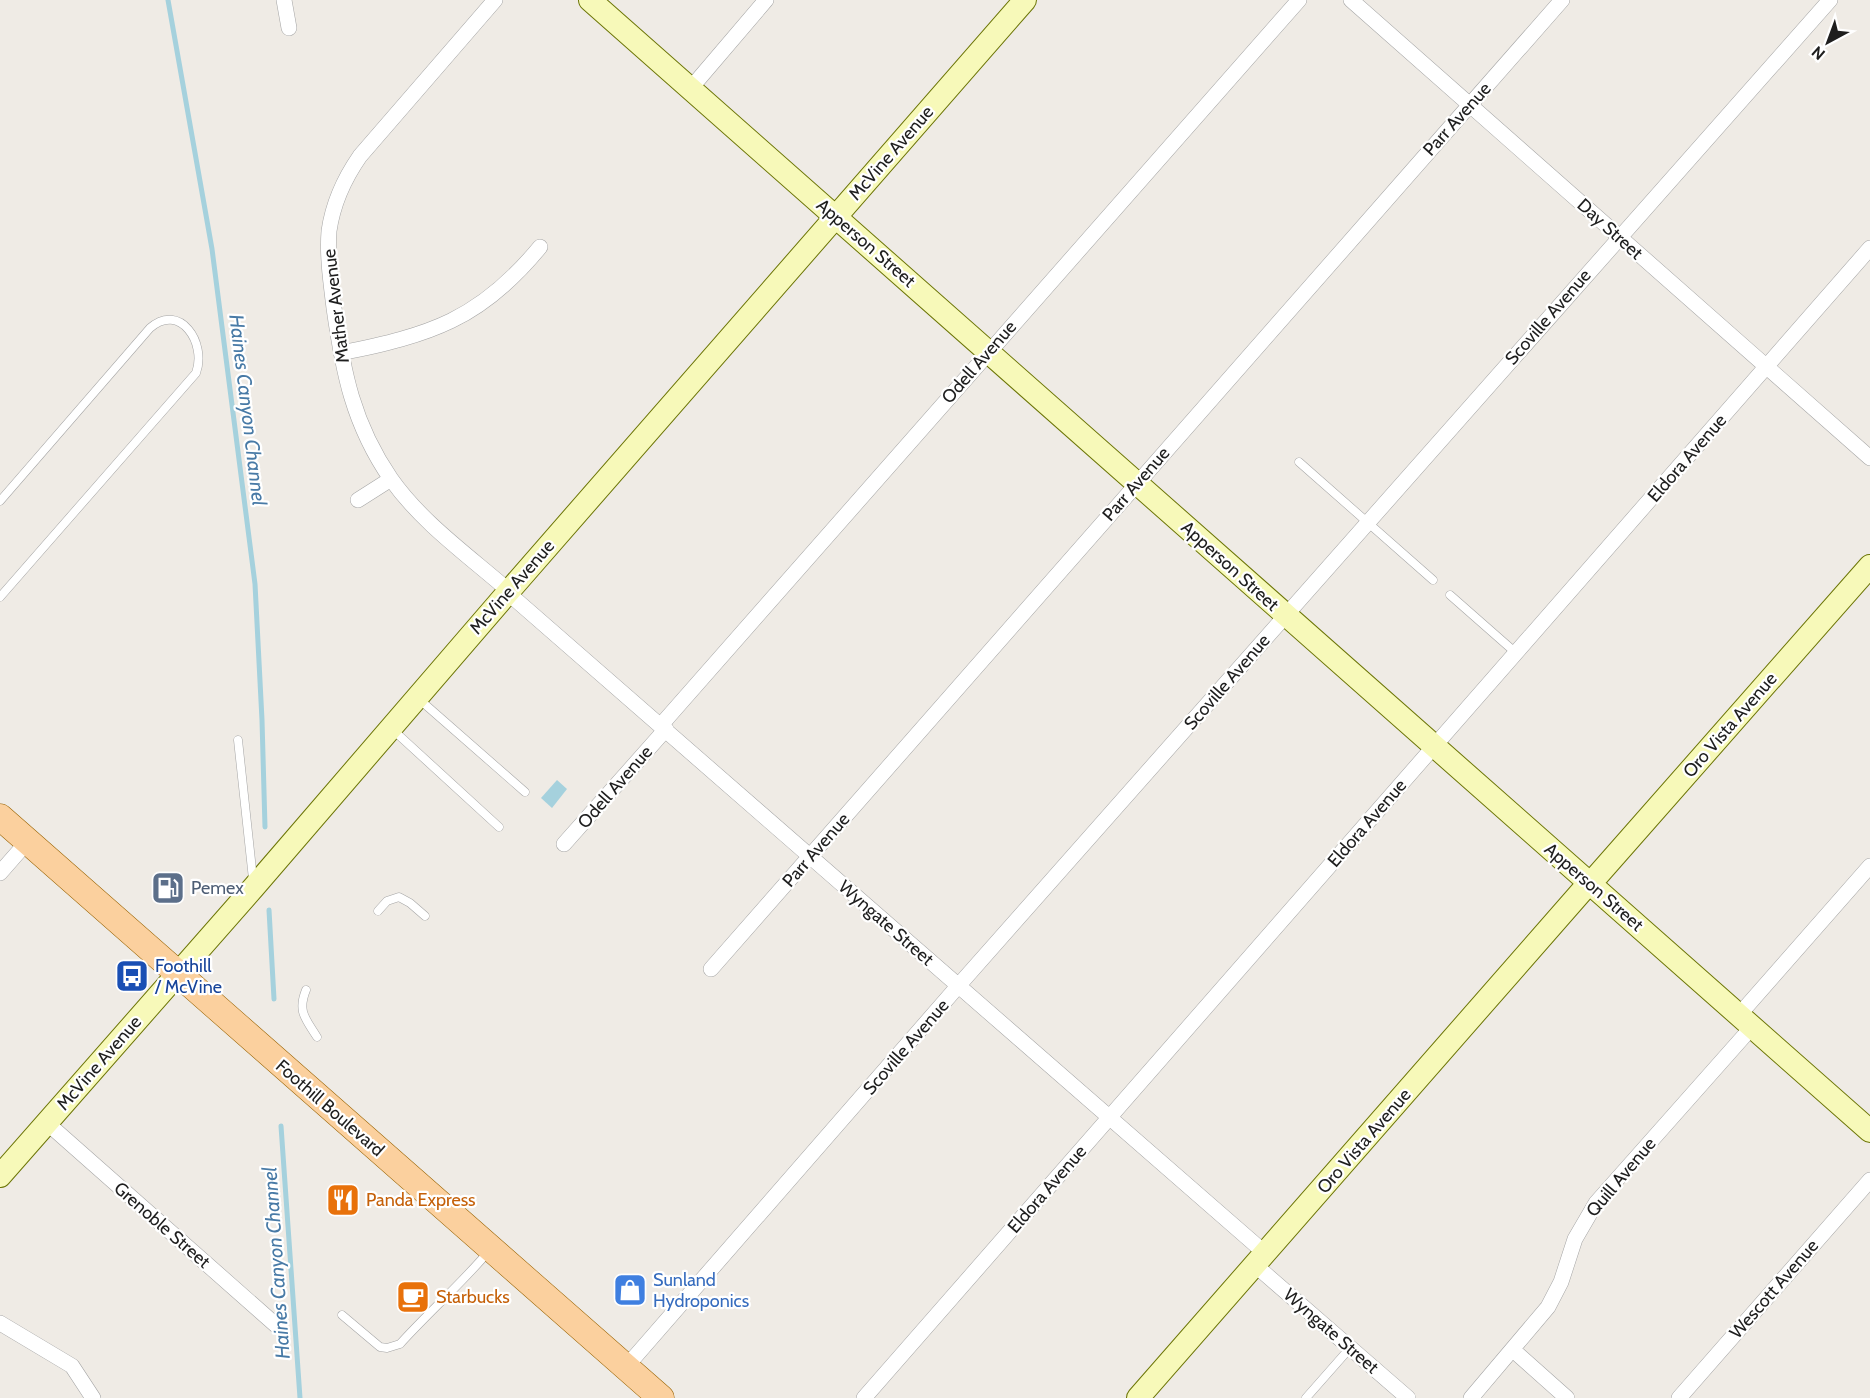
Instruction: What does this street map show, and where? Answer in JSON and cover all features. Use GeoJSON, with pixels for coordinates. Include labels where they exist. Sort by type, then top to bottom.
{"type":"FeatureCollection","features":[{"type":"Feature","properties":{"kind":"main road","name":"Foothill Boulevard"},"geometry":{"type":"LineString","coordinates":[[0,817],[661,1398]]}},
{"type":"Feature","properties":{"kind":"street"},"geometry":{"type":"LineString","coordinates":[[284,0],[289,28]]}},
{"type":"Feature","properties":{"kind":"street","name":"Mather Avenue"},"geometry":{"type":"LineString","coordinates":[[495,0],[360,156],[339,192],[331,221],[328,253],[341,353],[350,396],[366,436],[391,479],[412,504],[508,592]]}},
{"type":"Feature","properties":{"kind":"street","name":"Apperson Street"},"geometry":{"type":"LineString","coordinates":[[590,0],[1870,1131]]}},
{"type":"Feature","properties":{"kind":"street"},"geometry":{"type":"LineString","coordinates":[[691,88],[766,0]]}},
{"type":"Feature","properties":{"kind":"street","name":"McVine Avenue"},"geometry":{"type":"LineString","coordinates":[[0,1176],[1025,0]]}},
{"type":"Feature","properties":{"kind":"street","name":"Odell Avenue"},"geometry":{"type":"LineString","coordinates":[[564,844],[989,351],[1299,0]]}},
{"type":"Feature","properties":{"kind":"street","name":"Day Street"},"geometry":{"type":"LineString","coordinates":[[1351,0],[1870,458]]}},
{"type":"Feature","properties":{"kind":"street","name":"Parr Avenue"},"geometry":{"type":"LineString","coordinates":[[711,969],[1562,0]]}},
{"type":"Feature","properties":{"kind":"street","name":"Scoville Avenue"},"geometry":{"type":"LineString","coordinates":[[626,1367],[1367,522],[1830,0]]}},
{"type":"Feature","properties":{"kind":"street"},"geometry":{"type":"LineString","coordinates":[[341,353],[417,336],[477,307],[520,270],[540,247]]}},
{"type":"Feature","properties":{"kind":"street","name":"Eldora Avenue"},"geometry":{"type":"LineString","coordinates":[[864,1398],[1870,248]]}},
{"type":"Feature","properties":{"kind":"street"},"geometry":{"type":"LineString","coordinates":[[358,500],[391,479]]}},
{"type":"Feature","properties":{"kind":"street","name":"Oro Vista Avenue"},"geometry":{"type":"LineString","coordinates":[[1138,1398],[1870,566]]}},
{"type":"Feature","properties":{"kind":"street","name":"Wyngate Street"},"geometry":{"type":"LineString","coordinates":[[508,592],[1110,1117],[1350,1348],[1408,1398]]}},
{"type":"Feature","properties":{"kind":"street"},"geometry":{"type":"LineString","coordinates":[[0,873],[28,841]]}},
{"type":"Feature","properties":{"kind":"street","name":"Quill Avenue"},"geometry":{"type":"LineString","coordinates":[[1471,1398],[1544,1314],[1554,1299],[1575,1239],[1596,1203],[1870,866]]}},
{"type":"Feature","properties":{"kind":"street","name":"Grenoble Street"},"geometry":{"type":"LineString","coordinates":[[46,1122],[278,1327]]}},
{"type":"Feature","properties":{"kind":"street","name":"Wescott Avenue"},"geometry":{"type":"LineString","coordinates":[[1679,1398],[1870,1180]]}},
{"type":"Feature","properties":{"kind":"street"},"geometry":{"type":"LineString","coordinates":[[0,1323],[72,1366],[93,1398]]}},
{"type":"Feature","properties":{"kind":"street"},"geometry":{"type":"LineString","coordinates":[[1513,1350],[1567,1398]]}},
{"type":"Feature","properties":{"kind":"lane"},"geometry":{"type":"LineString","coordinates":[[0,501],[150,328],[163,320],[171,319],[192,333],[198,348],[196,373],[0,597]]}},
{"type":"Feature","properties":{"kind":"lane"},"geometry":{"type":"LineString","coordinates":[[1299,462],[1433,580]]}},
{"type":"Feature","properties":{"kind":"lane"},"geometry":{"type":"LineString","coordinates":[[1450,595],[1516,653]]}},
{"type":"Feature","properties":{"kind":"lane"},"geometry":{"type":"LineString","coordinates":[[417,697],[525,792]]}},
{"type":"Feature","properties":{"kind":"lane"},"geometry":{"type":"LineString","coordinates":[[391,728],[499,827]]}},
{"type":"Feature","properties":{"kind":"lane"},"geometry":{"type":"LineString","coordinates":[[238,740],[254,886]]}},
{"type":"Feature","properties":{"kind":"lane"},"geometry":{"type":"LineString","coordinates":[[378,911],[387,900],[399,897],[425,916]]}},
{"type":"Feature","properties":{"kind":"lane"},"geometry":{"type":"LineString","coordinates":[[306,990],[301,1002],[302,1012],[317,1037]]}},
{"type":"Feature","properties":{"kind":"lane"},"geometry":{"type":"LineString","coordinates":[[342,1315],[380,1347],[393,1347],[400,1344],[438,1302],[465,1279],[490,1249]]}},
{"type":"Feature","properties":{"kind":"lane"},"geometry":{"type":"LineString","coordinates":[[1306,1398],[1350,1348]]}},
{"type":"Feature","properties":{"kind":"water"},"geometry":{"type":"Polygon","coordinates":[[[557,780],[567,789],[552,808],[541,798],[557,780]]]}},
{"type":"Feature","properties":{"kind":"waterway","name":"Haines Canyon Channel"},"geometry":{"type":"LineString","coordinates":[[168,0],[212,249],[255,584],[265,827]]}},
{"type":"Feature","properties":{"kind":"waterway","name":"Haines Canyon Channel"},"geometry":{"type":"LineString","coordinates":[[269,910],[274,999]]}},
{"type":"Feature","properties":{"kind":"waterway","name":"Haines Canyon Channel"},"geometry":{"type":"LineString","coordinates":[[281,1126],[300,1398]]}},
{"type":"Feature","properties":{"kind":"place","name":"Pemex"},"geometry":{"type":"Point","coordinates":[168,888]}},
{"type":"Feature","properties":{"kind":"place","name":"Foothill / McVine"},"geometry":{"type":"Point","coordinates":[132,976]}},
{"type":"Feature","properties":{"kind":"place","name":"Panda Express"},"geometry":{"type":"Point","coordinates":[343,1200]}},
{"type":"Feature","properties":{"kind":"place","name":"Sunland Hydroponics"},"geometry":{"type":"Point","coordinates":[630,1290]}},
{"type":"Feature","properties":{"kind":"place","name":"Starbucks"},"geometry":{"type":"Point","coordinates":[413,1297]}}]}
